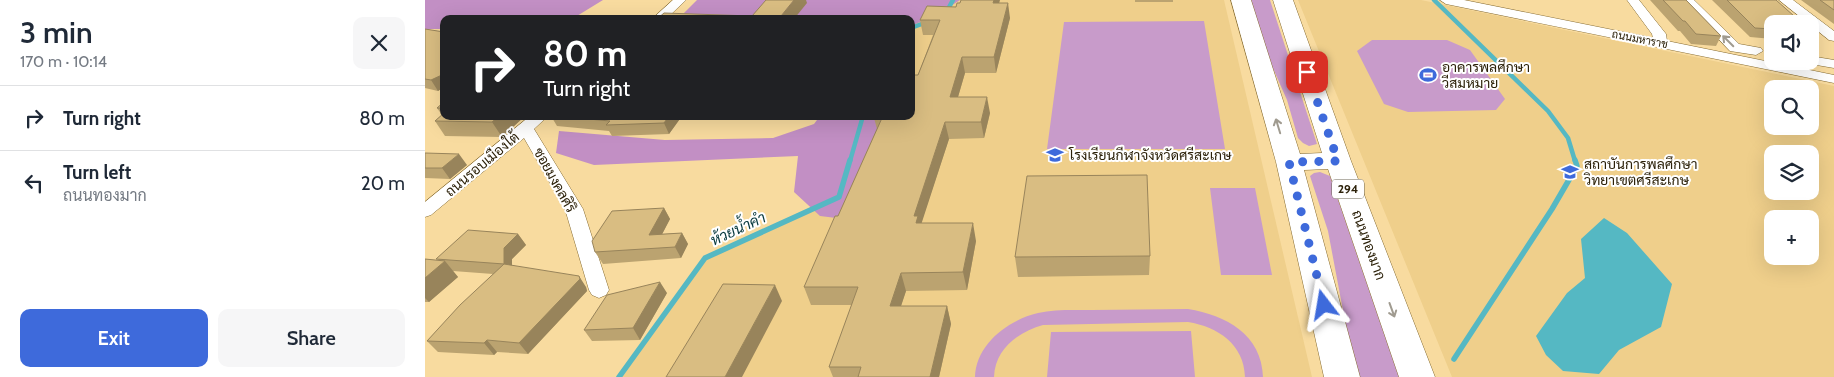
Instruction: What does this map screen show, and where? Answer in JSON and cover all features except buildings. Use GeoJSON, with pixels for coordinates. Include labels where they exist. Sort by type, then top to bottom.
{"type":"FeatureCollection","features":[{"type":"Feature","properties":{"kind":"main road"},"geometry":{"type":"LineString","coordinates":[[1241,0],[1289,162],[1342,377]]}},
{"type":"Feature","properties":{"kind":"main road","name":"ถนนทองมาก"},"geometry":{"type":"LineString","coordinates":[[1283,0],[1338,161],[1417,377]]}},
{"type":"Feature","properties":{"kind":"main road"},"geometry":{"type":"LineString","coordinates":[[1289,162],[1338,161]]}},
{"type":"Feature","properties":{"kind":"street"},"geometry":{"type":"LineString","coordinates":[[663,15],[680,0]]}},
{"type":"Feature","properties":{"kind":"street","name":"ถนนมหาราช"},"geometry":{"type":"LineString","coordinates":[[1446,0],[1764,62]]}},
{"type":"Feature","properties":{"kind":"street"},"geometry":{"type":"LineString","coordinates":[[1633,0],[1659,34],[1661,43]]}},
{"type":"Feature","properties":{"kind":"street"},"geometry":{"type":"LineString","coordinates":[[1687,0],[1735,48],[1764,52]]}},
{"type":"Feature","properties":{"kind":"street"},"geometry":{"type":"LineString","coordinates":[[1785,0],[1834,37]]}},
{"type":"Feature","properties":{"kind":"street"},"geometry":{"type":"LineString","coordinates":[[1819,62],[1834,64]]}},
{"type":"Feature","properties":{"kind":"street","name":"ถนนมหาราช"},"geometry":{"type":"LineString","coordinates":[[1801,70],[1834,79]]}},
{"type":"Feature","properties":{"kind":"street","name":"ถนนรอบเมืองใต้"},"geometry":{"type":"LineString","coordinates":[[425,211],[535,120]]}},
{"type":"Feature","properties":{"kind":"street","name":"ซอยมงคลศิริ"},"geometry":{"type":"LineString","coordinates":[[526,128],[574,209],[599,290]]}},
{"type":"Feature","properties":{"kind":"shaded area"},"geometry":{"type":"Polygon","coordinates":[[[425,0],[603,0],[579,15],[440,15],[440,29],[425,29],[425,0]]]}},
{"type":"Feature","properties":{"kind":"shaded area"},"geometry":{"type":"Polygon","coordinates":[[[697,0],[960,0],[940,13],[915,24],[915,15],[682,15],[697,0]]]}},
{"type":"Feature","properties":{"kind":"shaded area","name":"โรงเรียนกีฬาจังหวัดศรีสะเกษ"},"geometry":{"type":"Polygon","coordinates":[[[949,0],[1224,0],[1312,377],[616,377],[704,258],[838,194],[907,120],[915,120],[915,25],[923,17],[949,0]]]}},
{"type":"Feature","properties":{"kind":"shaded area"},"geometry":{"type":"Polygon","coordinates":[[[1250,0],[1270,0],[1317,144],[1309,146],[1298,138],[1287,100],[1261,41],[1250,0]]]}},
{"type":"Feature","properties":{"kind":"shaded area","name":"สถาบันการพลศึกษา วิทยาเขตศรีสะเกษ"},"geometry":{"type":"Polygon","coordinates":[[[1298,0],[1421,0],[1805,80],[1764,80],[1764,135],[1819,135],[1819,83],[1834,86],[1834,377],[1452,377],[1298,0]]]}},
{"type":"Feature","properties":{"kind":"shaded area"},"geometry":{"type":"Polygon","coordinates":[[[1204,21],[1225,149],[1047,149],[1064,22],[1204,21]]]}},
{"type":"Feature","properties":{"kind":"shaded area","name":"อาคารพลศึกษา วีสมหมาย"},"geometry":{"type":"Polygon","coordinates":[[[1372,40],[1447,40],[1470,50],[1505,99],[1496,110],[1408,112],[1384,104],[1357,51],[1372,40]]]}},
{"type":"Feature","properties":{"kind":"shaded area"},"geometry":{"type":"Polygon","coordinates":[[[817,120],[878,120],[893,173],[861,221],[820,216],[794,192],[798,156],[594,165],[556,153],[559,131],[665,140],[773,138],[814,124],[817,120]]]}},
{"type":"Feature","properties":{"kind":"shaded area"},"geometry":{"type":"Polygon","coordinates":[[[1320,172],[1330,176],[1399,377],[1360,377],[1348,337],[1328,231],[1310,176],[1320,172]]]}},
{"type":"Feature","properties":{"kind":"shaded area"},"geometry":{"type":"Polygon","coordinates":[[[1210,188],[1255,188],[1272,275],[1221,275],[1210,188]]]}},
{"type":"Feature","properties":{"kind":"shaded area"},"geometry":{"type":"Polygon","coordinates":[[[1188,309],[1216,316],[1228,322],[1249,339],[1261,362],[1263,377],[1245,377],[1240,355],[1227,339],[1209,328],[1188,322],[1043,325],[1025,332],[1009,343],[1003,350],[995,367],[994,377],[975,377],[981,354],[987,344],[1005,328],[1027,316],[1058,310],[1188,309]]]}},
{"type":"Feature","properties":{"kind":"shaded area"},"geometry":{"type":"Polygon","coordinates":[[[1191,331],[1195,377],[1047,377],[1051,332],[1191,331]]]}},
{"type":"Feature","properties":{"kind":"water"},"geometry":{"type":"Polygon","coordinates":[[[1604,218],[1627,233],[1672,284],[1661,327],[1619,350],[1599,374],[1563,371],[1546,355],[1536,336],[1567,293],[1585,278],[1581,239],[1604,218]]]}},
{"type":"Feature","properties":{"kind":"waterway","name":"ห้วยน้ำคำ"},"geometry":{"type":"LineString","coordinates":[[947,11],[953,0]]}},
{"type":"Feature","properties":{"kind":"waterway"},"geometry":{"type":"LineString","coordinates":[[1434,0],[1548,111],[1568,138],[1575,161]]}},
{"type":"Feature","properties":{"kind":"waterway","name":"ห้วยน้ำคำ"},"geometry":{"type":"LineString","coordinates":[[915,26],[927,22]]}},
{"type":"Feature","properties":{"kind":"waterway","name":"ห้วยน้ำคำ"},"geometry":{"type":"LineString","coordinates":[[850,161],[862,120]]}},
{"type":"Feature","properties":{"kind":"waterway","name":"ห้วยน้ำคำ"},"geometry":{"type":"LineString","coordinates":[[619,377],[705,258],[839,197],[850,160]]}},
{"type":"Feature","properties":{"kind":"waterway"},"geometry":{"type":"LineString","coordinates":[[1454,359],[1552,209],[1577,166],[1575,160]]}},
{"type":"Feature","properties":{"kind":"place","name":"อาคารพลศึกษา วีสมหมาย"},"geometry":{"type":"Point","coordinates":[1428,75]}},
{"type":"Feature","properties":{"kind":"place","name":"โรงเรียนกีฬาจังหวัดศรีสะเกษ"},"geometry":{"type":"Point","coordinates":[1055,155]}},
{"type":"Feature","properties":{"kind":"place","name":"สถาบันการพลศึกษา วิทยาเขตศรีสะเกษ"},"geometry":{"type":"Point","coordinates":[1570,172]}},
{"type":"Feature","properties":{"kind":"route"},"geometry":{"type":"LineString","coordinates":[[1307,72],[1338,161],[1289,162],[1324,305]]}}]}
